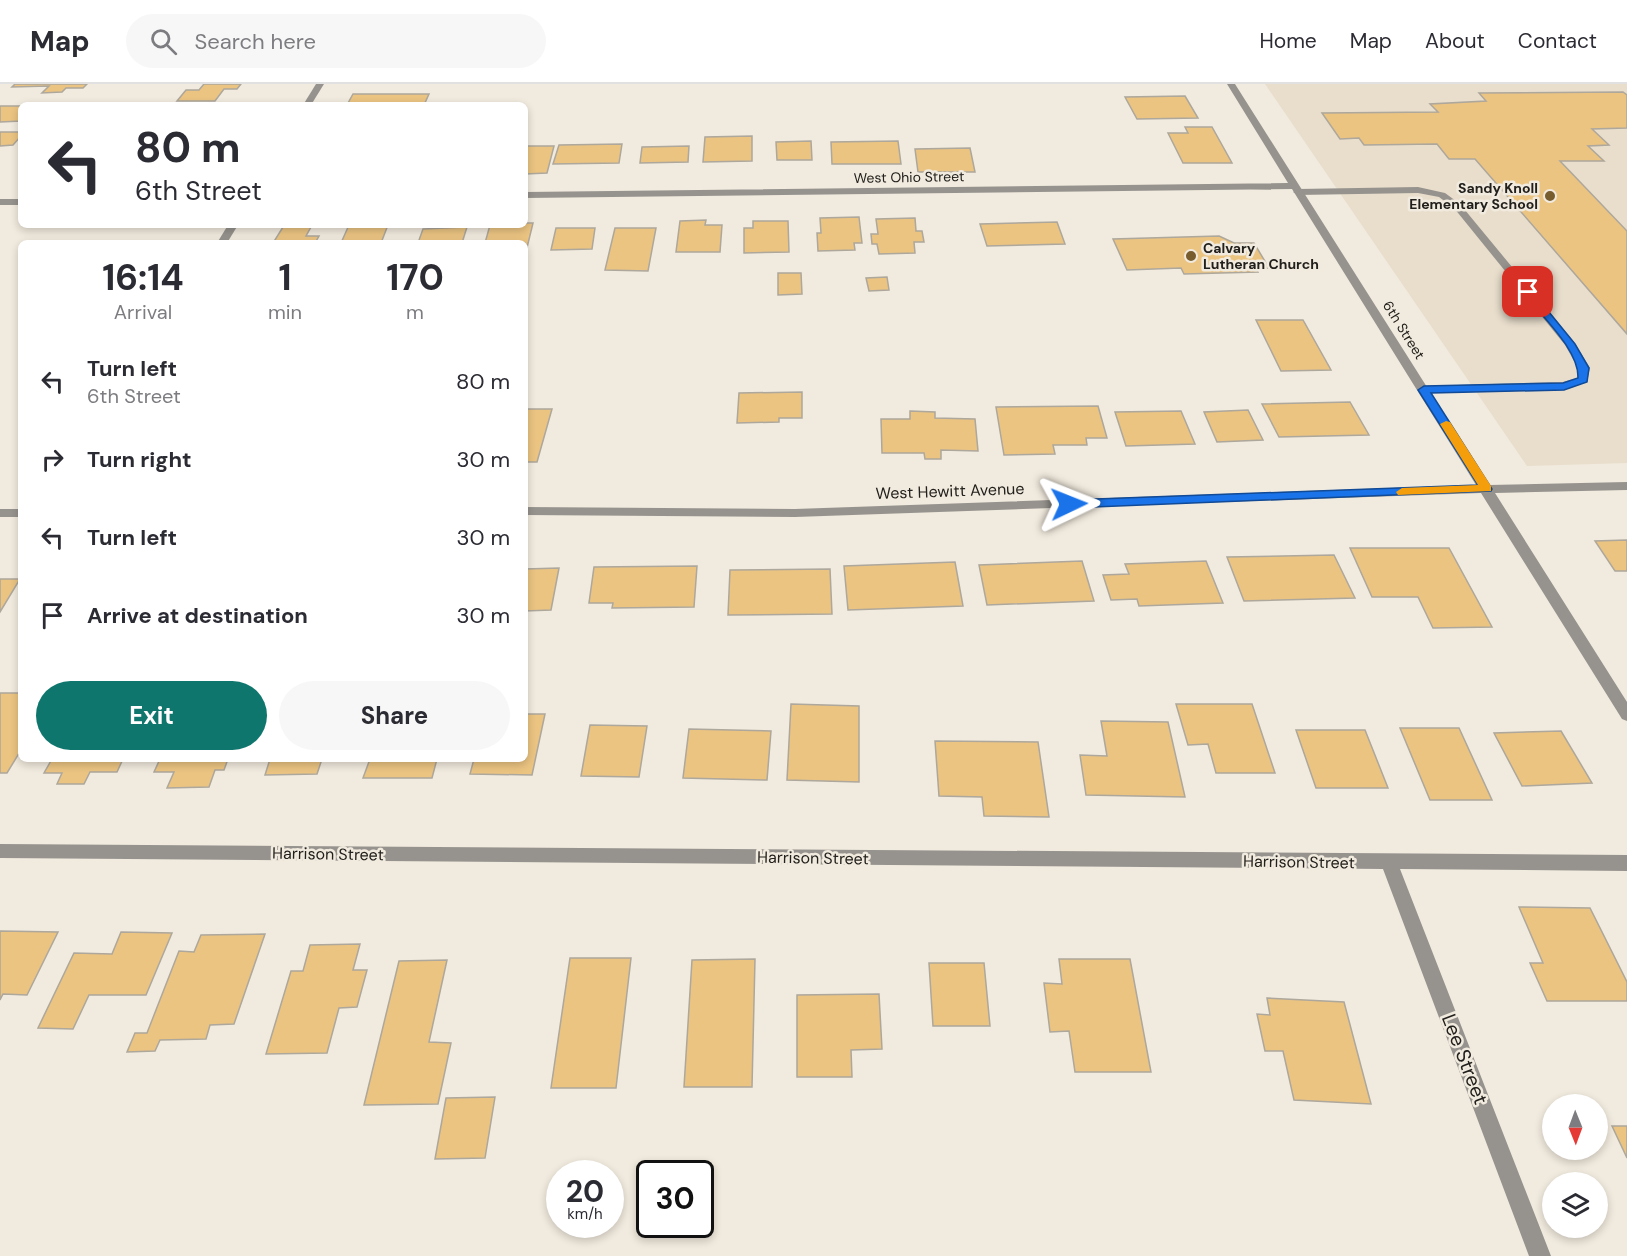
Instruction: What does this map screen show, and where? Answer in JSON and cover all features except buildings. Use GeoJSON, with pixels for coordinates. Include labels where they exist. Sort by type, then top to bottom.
{"type":"FeatureCollection","features":[{"type":"Feature","properties":{"kind":"street"},"geometry":{"type":"LineString","coordinates":[[309,102],[320,84]]}},
{"type":"Feature","properties":{"kind":"street","name":"6th Street"},"geometry":{"type":"LineString","coordinates":[[1231,84],[1627,715]]}},
{"type":"Feature","properties":{"kind":"street","name":"West Ohio Street"},"geometry":{"type":"LineString","coordinates":[[528,195],[1296,189],[1418,190],[1442,195],[1457,206],[1570,344],[1584,368],[1583,380],[1564,387],[1424,390]]}},
{"type":"Feature","properties":{"kind":"street"},"geometry":{"type":"LineString","coordinates":[[0,202],[18,202]]}},
{"type":"Feature","properties":{"kind":"street","name":"West Hewitt Avenue"},"geometry":{"type":"LineString","coordinates":[[528,511],[795,513],[1627,486]]}},
{"type":"Feature","properties":{"kind":"street"},"geometry":{"type":"LineString","coordinates":[[0,513],[18,513]]}},
{"type":"Feature","properties":{"kind":"street","name":"Harrison Street"},"geometry":{"type":"LineString","coordinates":[[0,851],[1627,863]]}},
{"type":"Feature","properties":{"kind":"street","name":"Lee Street"},"geometry":{"type":"LineString","coordinates":[[1389,863],[1540,1256]]}},
{"type":"Feature","properties":{"kind":"shaded area"},"geometry":{"type":"Polygon","coordinates":[[[1265,84],[1627,84],[1627,463],[1527,466],[1265,84]]]}},
{"type":"Feature","properties":{"kind":"slow traffic"},"geometry":{"type":"LineString","coordinates":[[1402,492],[1486,489],[1446,424]]}},
{"type":"Feature","properties":{"kind":"place","name":"Sandy Knoll Elementary School"},"geometry":{"type":"Point","coordinates":[1550,196]}},
{"type":"Feature","properties":{"kind":"place","name":"Calvary Lutheran Church"},"geometry":{"type":"Point","coordinates":[1191,256]}},
{"type":"Feature","properties":{"kind":"route"},"geometry":{"type":"LineString","coordinates":[[1069,504],[1486,489],[1424,390],[1564,387],[1583,380],[1584,368],[1570,344],[1528,292]]}}]}
